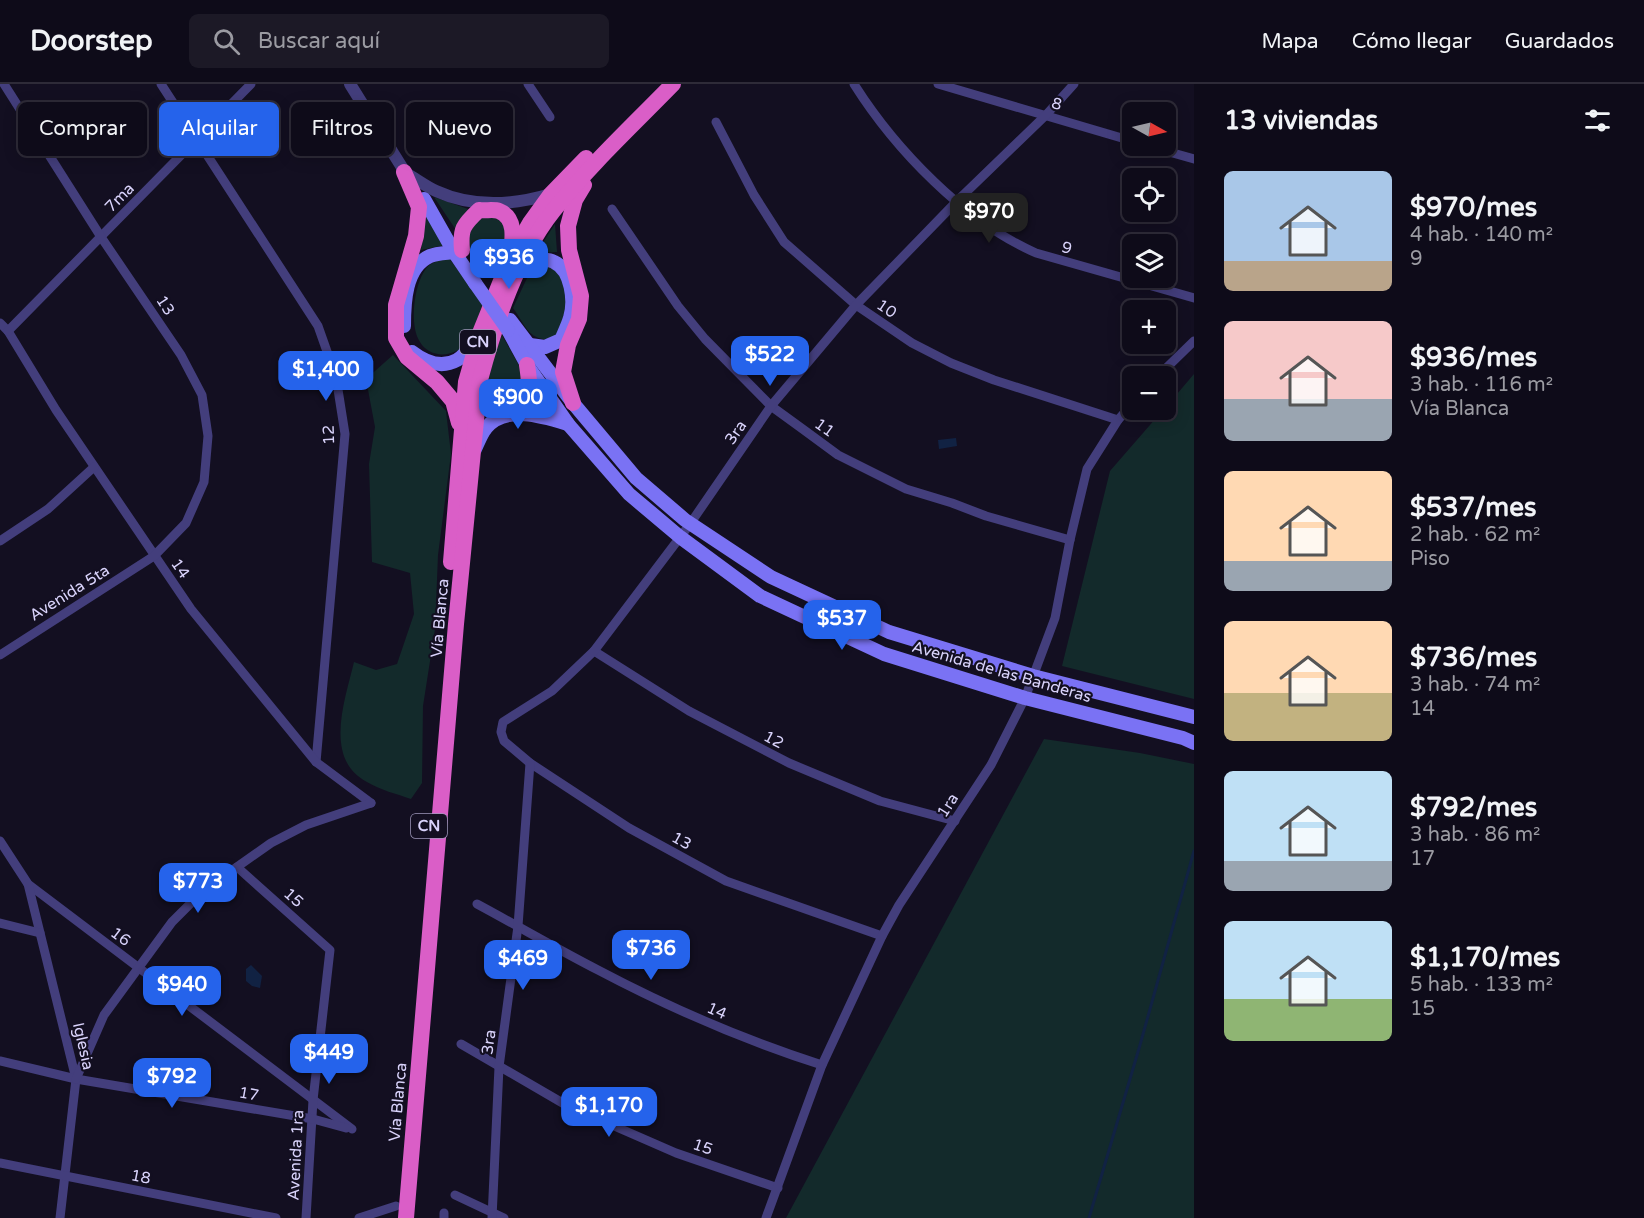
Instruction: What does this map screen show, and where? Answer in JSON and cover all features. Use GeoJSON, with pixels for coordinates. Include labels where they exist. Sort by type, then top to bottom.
{"type":"FeatureCollection","features":[{"type":"Feature","properties":{"kind":"highway","name":"Vía Blanca"},"geometry":{"type":"LineString","coordinates":[[399,1214],[480,380],[516,260],[530,223],[551,194],[659,84]]}},
{"type":"Feature","properties":{"kind":"highway","name":"Vía Blanca"},"geometry":{"type":"LineString","coordinates":[[399,1214],[466,382],[480,333],[516,260],[553,211],[673,84]]}},
{"type":"Feature","properties":{"kind":"highway"},"geometry":{"type":"LineString","coordinates":[[573,404],[563,372],[568,345],[579,319],[581,296],[569,250],[568,226],[575,200],[596,163]]}},
{"type":"Feature","properties":{"kind":"highway"},"geometry":{"type":"LineString","coordinates":[[404,172],[419,207],[416,236],[396,305],[396,338],[407,357],[437,382],[453,401],[462,434]]}},
{"type":"Feature","properties":{"kind":"highway"},"geometry":{"type":"LineString","coordinates":[[458,251],[460,234],[466,222],[479,210],[499,211],[512,224],[516,260]]}},
{"type":"Feature","properties":{"kind":"highway"},"geometry":{"type":"LineString","coordinates":[[480,380],[489,400],[503,410],[516,407],[526,399],[530,386],[527,365]]}},
{"type":"Feature","properties":{"kind":"main road","name":"Avenida de las Banderas"},"geometry":{"type":"LineString","coordinates":[[424,199],[509,325],[527,365],[568,424],[629,494],[680,537],[760,596],[884,654],[1024,698],[1183,738],[1194,743]]}},
{"type":"Feature","properties":{"kind":"main road"},"geometry":{"type":"LineString","coordinates":[[458,251],[430,255],[418,264],[408,283],[404,305],[403,336],[411,352],[424,361],[442,364],[459,359],[480,333]]}},
{"type":"Feature","properties":{"kind":"main road"},"geometry":{"type":"LineString","coordinates":[[516,260],[555,262],[565,272],[572,292],[571,316],[561,340],[545,347],[530,345]]}},
{"type":"Feature","properties":{"kind":"main road","name":"Avenida de las Banderas"},"geometry":{"type":"LineString","coordinates":[[509,325],[530,345],[573,404],[636,478],[690,524],[771,577],[889,632],[1033,676],[1194,717]]}},
{"type":"Feature","properties":{"kind":"main road"},"geometry":{"type":"LineString","coordinates":[[472,454],[486,427],[501,418],[519,414],[540,415],[568,424]]}},
{"type":"Feature","properties":{"kind":"street","name":"13"},"geometry":{"type":"LineString","coordinates":[[4,84],[101,237],[181,355],[202,395],[208,436],[204,482],[186,523],[154,556]]}},
{"type":"Feature","properties":{"kind":"street","name":"12"},"geometry":{"type":"LineString","coordinates":[[161,84],[173,102]]}},
{"type":"Feature","properties":{"kind":"street","name":"7ma"},"geometry":{"type":"LineString","coordinates":[[233,102],[251,84]]}},
{"type":"Feature","properties":{"kind":"street","name":"Avenida de las Banderas"},"geometry":{"type":"LineString","coordinates":[[350,84],[404,172],[424,199]]}},
{"type":"Feature","properties":{"kind":"street"},"geometry":{"type":"LineString","coordinates":[[528,84],[550,117]]}},
{"type":"Feature","properties":{"kind":"street","name":"9"},"geometry":{"type":"LineString","coordinates":[[854,84],[923,173],[996,232],[1015,244],[1036,253],[1194,298]]}},
{"type":"Feature","properties":{"kind":"street","name":"8"},"geometry":{"type":"LineString","coordinates":[[938,84],[1122,138]]}},
{"type":"Feature","properties":{"kind":"street","name":"3ra"},"geometry":{"type":"LineString","coordinates":[[503,722],[552,690],[594,651],[690,524],[771,406],[856,305],[957,201],[1046,115],[1074,84]]}},
{"type":"Feature","properties":{"kind":"street","name":"10"},"geometry":{"type":"LineString","coordinates":[[716,122],[753,195],[784,242],[856,305],[912,343],[951,363],[994,380],[1118,420]]}},
{"type":"Feature","properties":{"kind":"street"},"geometry":{"type":"LineString","coordinates":[[1176,154],[1194,159]]}},
{"type":"Feature","properties":{"kind":"street","name":"7ma"},"geometry":{"type":"LineString","coordinates":[[8,331],[180,156]]}},
{"type":"Feature","properties":{"kind":"street","name":"12"},"geometry":{"type":"LineString","coordinates":[[208,156],[318,326],[336,377],[345,434],[316,762]]}},
{"type":"Feature","properties":{"kind":"street"},"geometry":{"type":"LineString","coordinates":[[404,172],[435,190],[454,198],[475,202],[527,201],[551,194]]}},
{"type":"Feature","properties":{"kind":"street","name":"11"},"geometry":{"type":"LineString","coordinates":[[612,208],[678,306],[705,339],[771,406],[838,455],[906,489],[986,516],[1070,540]]}},
{"type":"Feature","properties":{"kind":"street","name":"14"},"geometry":{"type":"LineString","coordinates":[[0,323],[8,331],[94,467],[191,609],[316,762],[370,803],[306,825],[271,843],[237,867]]}},
{"type":"Feature","properties":{"kind":"street"},"geometry":{"type":"LineString","coordinates":[[1168,366],[1194,341]]}},
{"type":"Feature","properties":{"kind":"street","name":"1ra"},"geometry":{"type":"LineString","coordinates":[[766,1218],[822,1065],[882,936],[900,904],[991,765],[1024,698],[1055,618],[1087,469],[1122,415]]}},
{"type":"Feature","properties":{"kind":"street"},"geometry":{"type":"LineString","coordinates":[[0,541],[48,509],[94,467]]}},
{"type":"Feature","properties":{"kind":"street","name":"Avenida 5ta"},"geometry":{"type":"LineString","coordinates":[[0,655],[154,556]]}},
{"type":"Feature","properties":{"kind":"street","name":"12"},"geometry":{"type":"LineString","coordinates":[[594,651],[689,711],[789,763],[880,801],[954,821]]}},
{"type":"Feature","properties":{"kind":"street","name":"13"},"geometry":{"type":"LineString","coordinates":[[503,722],[501,732],[504,741],[530,763],[629,828],[726,882],[882,936]]}},
{"type":"Feature","properties":{"kind":"street","name":"3ra"},"geometry":{"type":"LineString","coordinates":[[492,1215],[499,1067],[518,926],[530,763]]}},
{"type":"Feature","properties":{"kind":"street","name":"16"},"geometry":{"type":"LineString","coordinates":[[0,841],[28,884],[352,1129]]}},
{"type":"Feature","properties":{"kind":"street"},"geometry":{"type":"LineString","coordinates":[[76,1079],[104,1015],[137,967],[172,922],[195,899],[237,867]]}},
{"type":"Feature","properties":{"kind":"street","name":"15"},"geometry":{"type":"LineString","coordinates":[[237,867],[330,951]]}},
{"type":"Feature","properties":{"kind":"street","name":"Iglesia"},"geometry":{"type":"LineString","coordinates":[[28,884],[76,1079],[60,1218]]}},
{"type":"Feature","properties":{"kind":"street","name":"14"},"geometry":{"type":"LineString","coordinates":[[477,904],[598,970],[703,1021],[762,1046],[822,1065]]}},
{"type":"Feature","properties":{"kind":"street"},"geometry":{"type":"LineString","coordinates":[[0,923],[40,933]]}},
{"type":"Feature","properties":{"kind":"street","name":"Avenida 1ra"},"geometry":{"type":"LineString","coordinates":[[306,1218],[313,1100],[330,951]]}},
{"type":"Feature","properties":{"kind":"street","name":"15"},"geometry":{"type":"LineString","coordinates":[[461,1044],[566,1105],[676,1153],[778,1188]]}},
{"type":"Feature","properties":{"kind":"street","name":"17"},"geometry":{"type":"LineString","coordinates":[[0,1061],[76,1079],[313,1119],[352,1129]]}},
{"type":"Feature","properties":{"kind":"street","name":"18"},"geometry":{"type":"LineString","coordinates":[[0,1163],[276,1218]]}},
{"type":"Feature","properties":{"kind":"street"},"geometry":{"type":"LineString","coordinates":[[455,1195],[492,1215],[504,1218]]}},
{"type":"Feature","properties":{"kind":"street"},"geometry":{"type":"LineString","coordinates":[[359,1218],[399,1214]]}},
{"type":"Feature","properties":{"kind":"green space"},"geometry":{"type":"Polygon","coordinates":[[[434,197],[468,209],[456,230],[434,197]]]}},
{"type":"Feature","properties":{"kind":"green space"},"geometry":{"type":"Polygon","coordinates":[[[488,214],[507,223],[505,249],[490,273],[468,248],[470,226],[488,214]]]}},
{"type":"Feature","properties":{"kind":"green space"},"geometry":{"type":"Polygon","coordinates":[[[426,215],[445,245],[421,250],[426,215]]]}},
{"type":"Feature","properties":{"kind":"green space"},"geometry":{"type":"Polygon","coordinates":[[[555,224],[557,252],[536,253],[555,224]]]}},
{"type":"Feature","properties":{"kind":"green space"},"geometry":{"type":"Polygon","coordinates":[[[449,258],[483,304],[467,342],[449,354],[436,354],[424,348],[420,342],[415,326],[414,306],[421,277],[427,267],[432,263],[449,258]]]}},
{"type":"Feature","properties":{"kind":"green space"},"geometry":{"type":"Polygon","coordinates":[[[550,264],[560,273],[565,282],[568,298],[565,316],[558,332],[554,339],[546,339],[533,335],[513,308],[528,276],[538,265],[550,264]]]}},
{"type":"Feature","properties":{"kind":"green space"},"geometry":{"type":"Polygon","coordinates":[[[502,335],[526,383],[514,402],[495,399],[488,383],[502,335]]]}},
{"type":"Feature","properties":{"kind":"green space"},"geometry":{"type":"Polygon","coordinates":[[[393,355],[446,411],[451,454],[438,555],[435,629],[423,706],[422,783],[411,799],[372,785],[353,772],[345,759],[341,744],[343,711],[354,662],[376,670],[397,664],[414,614],[410,573],[372,562],[369,464],[375,427],[366,379],[393,355]]]}},
{"type":"Feature","properties":{"kind":"green space"},"geometry":{"type":"Polygon","coordinates":[[[1194,374],[1194,699],[1062,666],[1110,471],[1154,420],[1176,420],[1176,395],[1194,374]]]}},
{"type":"Feature","properties":{"kind":"green space"},"geometry":{"type":"Polygon","coordinates":[[[537,389],[553,412],[527,408],[535,399],[537,389]]]}},
{"type":"Feature","properties":{"kind":"green space"},"geometry":{"type":"Polygon","coordinates":[[[1044,739],[1140,753],[1194,764],[1194,1218],[786,1218],[1044,739]]]}},
{"type":"Feature","properties":{"kind":"water"},"geometry":{"type":"Polygon","coordinates":[[[956,438],[957,446],[939,449],[938,440],[956,438]]]}},
{"type":"Feature","properties":{"kind":"water"},"geometry":{"type":"Polygon","coordinates":[[[251,965],[262,976],[260,988],[246,981],[246,969],[251,965]]]}},
{"type":"Feature","properties":{"kind":"waterway"},"geometry":{"type":"LineString","coordinates":[[1089,1218],[1194,851]]}}]}
